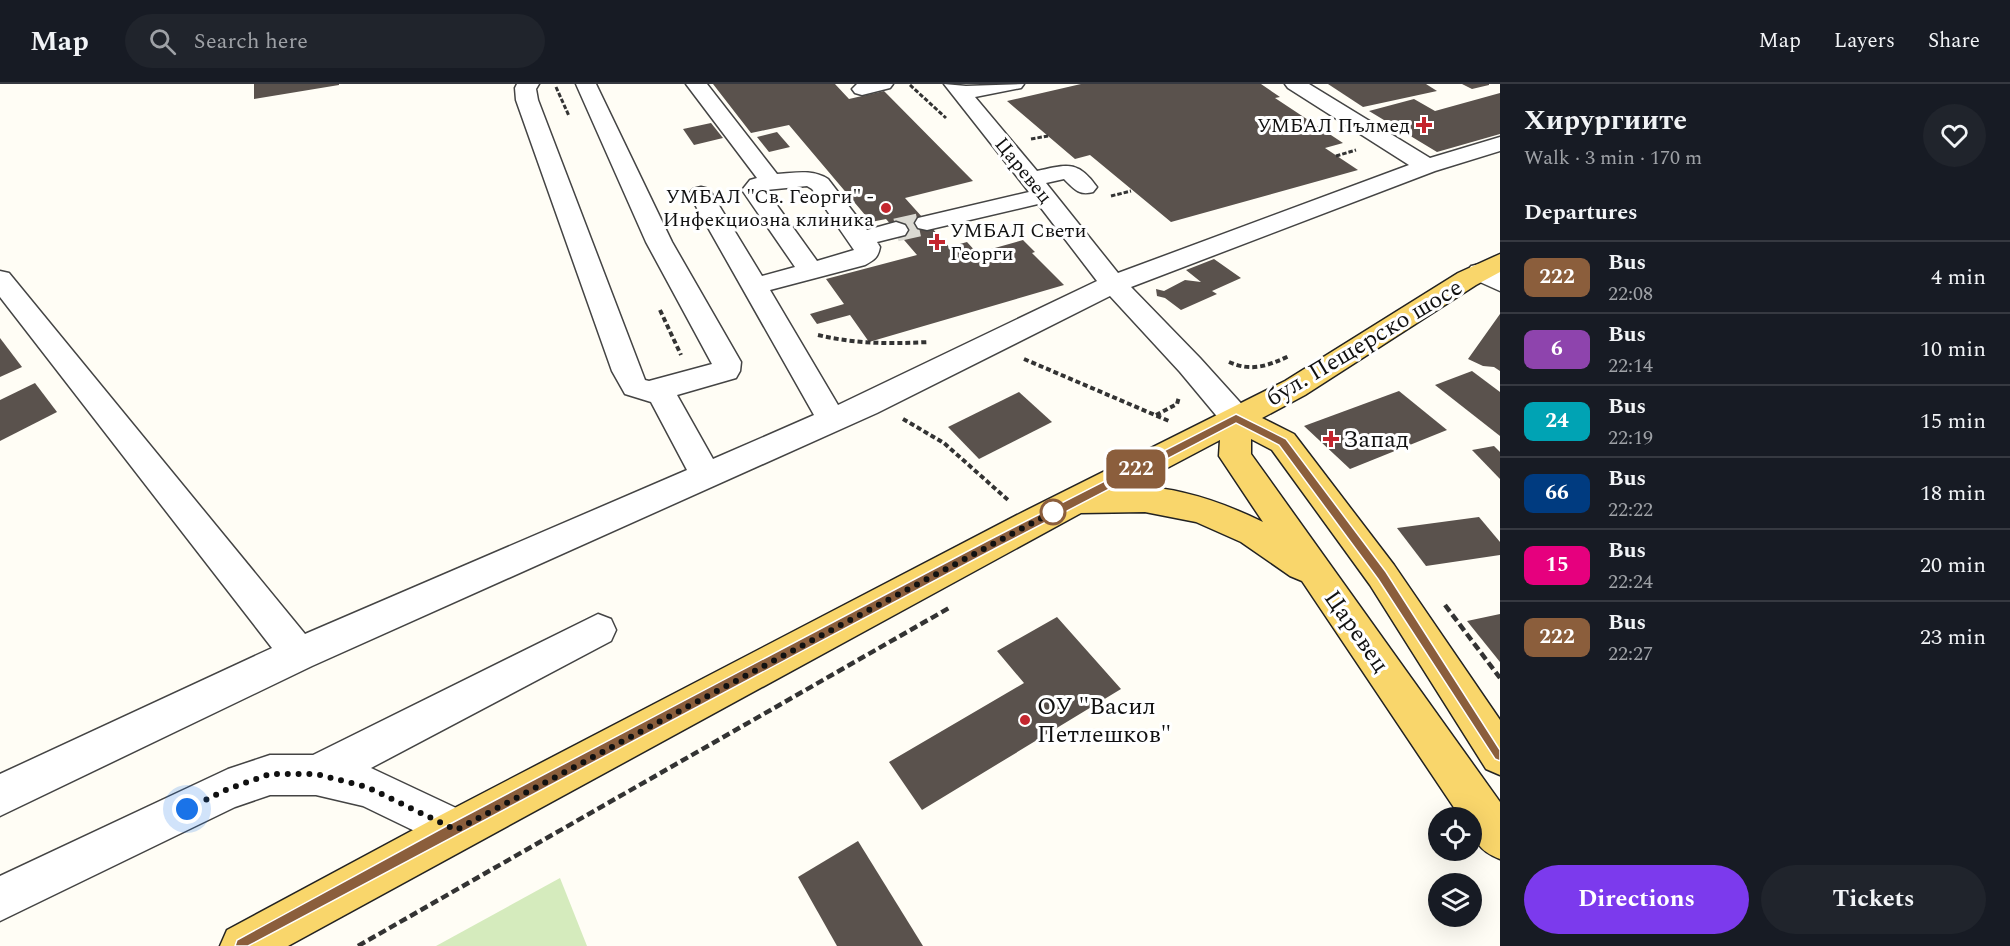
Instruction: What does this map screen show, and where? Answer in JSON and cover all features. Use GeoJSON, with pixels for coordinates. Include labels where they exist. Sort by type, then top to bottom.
{"type":"FeatureCollection","features":[{"type":"Feature","properties":{"kind":"main road","name":"бул. Пещерско шосе"},"geometry":{"type":"LineString","coordinates":[[243,946],[1049,514],[1295,388],[1493,272]]}},
{"type":"Feature","properties":{"kind":"main road","name":"Царевец"},"geometry":{"type":"LineString","coordinates":[[1500,754],[1382,575],[1282,442],[1236,418],[1235,456],[1500,838]]}},
{"type":"Feature","properties":{"kind":"main road"},"geometry":{"type":"LineString","coordinates":[[1049,514],[1116,497],[1159,499],[1194,507],[1253,532],[1282,550],[1323,582]]}},
{"type":"Feature","properties":{"kind":"street"},"geometry":{"type":"LineString","coordinates":[[529,84],[525,88],[527,100],[626,371],[635,387],[648,392],[726,371],[727,362],[659,242],[586,84]]}},
{"type":"Feature","properties":{"kind":"street"},"geometry":{"type":"LineString","coordinates":[[696,84],[771,180]]}},
{"type":"Feature","properties":{"kind":"street"},"geometry":{"type":"LineString","coordinates":[[862,88],[883,84]]}},
{"type":"Feature","properties":{"kind":"street"},"geometry":{"type":"LineString","coordinates":[[957,89],[1014,84]]}},
{"type":"Feature","properties":{"kind":"street"},"geometry":{"type":"LineString","coordinates":[[1295,84],[1427,166]]}},
{"type":"Feature","properties":{"kind":"street","name":"Царевец"},"geometry":{"type":"LineString","coordinates":[[957,89],[1038,187],[1113,284],[1190,365],[1236,418]]}},
{"type":"Feature","properties":{"kind":"street"},"geometry":{"type":"LineString","coordinates":[[0,795],[298,654],[866,405],[1113,284],[1427,166],[1500,144]]}},
{"type":"Feature","properties":{"kind":"street"},"geometry":{"type":"LineString","coordinates":[[927,223],[1038,187],[1069,171],[1085,187]]}},
{"type":"Feature","properties":{"kind":"street"},"geometry":{"type":"LineString","coordinates":[[755,286],[856,259],[866,254],[867,247],[820,184],[812,178],[771,180],[754,189],[811,271]]}},
{"type":"Feature","properties":{"kind":"street"},"geometry":{"type":"LineString","coordinates":[[701,194],[832,420]]}},
{"type":"Feature","properties":{"kind":"street"},"geometry":{"type":"LineString","coordinates":[[860,239],[896,230]]}},
{"type":"Feature","properties":{"kind":"street"},"geometry":{"type":"LineString","coordinates":[[0,279],[298,654]]}},
{"type":"Feature","properties":{"kind":"street"},"geometry":{"type":"LineString","coordinates":[[659,389],[706,475]]}},
{"type":"Feature","properties":{"kind":"street"},"geometry":{"type":"LineString","coordinates":[[316,774],[598,630]]}},
{"type":"Feature","properties":{"kind":"street"},"geometry":{"type":"LineString","coordinates":[[0,899],[228,789],[270,774],[316,774],[367,787],[456,830]]}},
{"type":"Feature","properties":{"kind":"path"},"geometry":{"type":"LineString","coordinates":[[1223,358],[1240,368],[1260,370]]}},
{"type":"Feature","properties":{"kind":"path"},"geometry":{"type":"LineString","coordinates":[[1156,415],[1177,404],[1180,395]]}},
{"type":"Feature","properties":{"kind":"path"},"geometry":{"type":"LineString","coordinates":[[866,405],[910,422],[945,443],[1049,514]]}},
{"type":"Feature","properties":{"kind":"path"},"geometry":{"type":"LineString","coordinates":[[358,946],[958,603]]}},
{"type":"Feature","properties":{"kind":"green space"},"geometry":{"type":"Polygon","coordinates":[[[560,878],[587,946],[436,946],[560,878]]]}},
{"type":"Feature","properties":{"kind":"building"},"geometry":{"type":"Polygon","coordinates":[[[254,84],[339,84],[339,85],[254,99],[254,84]]]}},
{"type":"Feature","properties":{"kind":"building","name":"УМБАЛ \"Св. Георги\" - Инфекциозна клиника"},"geometry":{"type":"Polygon","coordinates":[[[713,84],[835,84],[849,99],[884,91],[973,181],[905,198],[949,247],[967,242],[977,253],[1023,240],[1035,252],[1032,253],[1064,285],[869,342],[850,315],[817,324],[810,314],[844,304],[826,279],[917,255],[886,219],[871,222],[789,125],[751,133],[713,84]]]}},
{"type":"Feature","properties":{"kind":"building"},"geometry":{"type":"Polygon","coordinates":[[[1081,84],[1261,84],[1280,97],[1275,98],[1343,143],[1325,148],[1358,170],[1171,222],[1090,155],[1075,159],[1007,101],[1081,84]]]}},
{"type":"Feature","properties":{"kind":"building"},"geometry":{"type":"Polygon","coordinates":[[[1328,84],[1426,84],[1437,91],[1363,107],[1328,84]]]}},
{"type":"Feature","properties":{"kind":"building"},"geometry":{"type":"Polygon","coordinates":[[[1462,84],[1489,84],[1489,85],[1472,89],[1462,84]]]}},
{"type":"Feature","properties":{"kind":"building","name":"УМБАЛ Пълмед"},"geometry":{"type":"Polygon","coordinates":[[[1500,93],[1500,134],[1437,152],[1369,111],[1414,99],[1435,111],[1500,93]]]}},
{"type":"Feature","properties":{"kind":"building"},"geometry":{"type":"Polygon","coordinates":[[[711,123],[723,138],[694,145],[683,129],[711,123]]]}},
{"type":"Feature","properties":{"kind":"building"},"geometry":{"type":"Polygon","coordinates":[[[777,132],[790,147],[769,152],[757,137],[777,132]]]}},
{"type":"Feature","properties":{"kind":"building"},"geometry":{"type":"Polygon","coordinates":[[[1214,259],[1241,278],[1212,291],[1217,294],[1181,310],[1165,298],[1157,296],[1156,289],[1164,291],[1185,280],[1201,282],[1186,270],[1214,259]]]}},
{"type":"Feature","properties":{"kind":"building"},"geometry":{"type":"Polygon","coordinates":[[[1500,314],[1500,371],[1468,359],[1500,314]]]}},
{"type":"Feature","properties":{"kind":"building"},"geometry":{"type":"Polygon","coordinates":[[[0,338],[22,367],[0,377],[0,338]]]}},
{"type":"Feature","properties":{"kind":"building"},"geometry":{"type":"Polygon","coordinates":[[[1472,371],[1500,392],[1500,436],[1435,385],[1472,371]]]}},
{"type":"Feature","properties":{"kind":"building"},"geometry":{"type":"Polygon","coordinates":[[[35,383],[57,412],[0,441],[0,400],[35,383]]]}},
{"type":"Feature","properties":{"kind":"building"},"geometry":{"type":"Polygon","coordinates":[[[1399,391],[1447,430],[1350,469],[1304,426],[1399,391]]]}},
{"type":"Feature","properties":{"kind":"building"},"geometry":{"type":"Polygon","coordinates":[[[1019,392],[1052,422],[979,459],[948,427],[1019,392]]]}},
{"type":"Feature","properties":{"kind":"building"},"geometry":{"type":"Polygon","coordinates":[[[1494,446],[1500,452],[1500,479],[1472,450],[1494,446]]]}},
{"type":"Feature","properties":{"kind":"building"},"geometry":{"type":"Polygon","coordinates":[[[1479,517],[1500,542],[1500,555],[1426,566],[1397,528],[1479,517]]]}},
{"type":"Feature","properties":{"kind":"building"},"geometry":{"type":"Polygon","coordinates":[[[1500,614],[1500,662],[1467,621],[1500,614]]]}},
{"type":"Feature","properties":{"kind":"building"},"geometry":{"type":"Polygon","coordinates":[[[1057,617],[1121,689],[922,810],[889,762],[1024,683],[997,651],[1057,617]]]}},
{"type":"Feature","properties":{"kind":"building"},"geometry":{"type":"Polygon","coordinates":[[[858,841],[923,946],[837,946],[798,877],[858,841]]]}},
{"type":"Feature","properties":{"kind":"tunnel"},"geometry":{"type":"LineString","coordinates":[[896,230],[927,223]]}},
{"type":"Feature","properties":{"kind":"bus line","name":"222"},"geometry":{"type":"LineString","coordinates":[[243,946],[456,830],[1180,445],[1236,418],[1282,442],[1382,575],[1500,755]]}},
{"type":"Feature","properties":{"kind":"place","name":"УМБАЛ Пълмед"},"geometry":{"type":"Point","coordinates":[1424,125]}},
{"type":"Feature","properties":{"kind":"place","name":"УМБАЛ \"Св. Георги\" - Инфекциозна клиника"},"geometry":{"type":"Point","coordinates":[886,208]}},
{"type":"Feature","properties":{"kind":"place","name":"УМБАЛ Свети Георги"},"geometry":{"type":"Point","coordinates":[937,242]}},
{"type":"Feature","properties":{"kind":"place","name":"Запад"},"geometry":{"type":"Point","coordinates":[1331,439]}},
{"type":"Feature","properties":{"kind":"place","name":"ОУ \"Васил Петлешков\""},"geometry":{"type":"Point","coordinates":[1025,720]}},
{"type":"Feature","properties":{"kind":"route"},"geometry":{"type":"LineString","coordinates":[[187,809],[228,789],[270,774],[316,774],[367,787],[456,830],[1053,512]]}}]}
